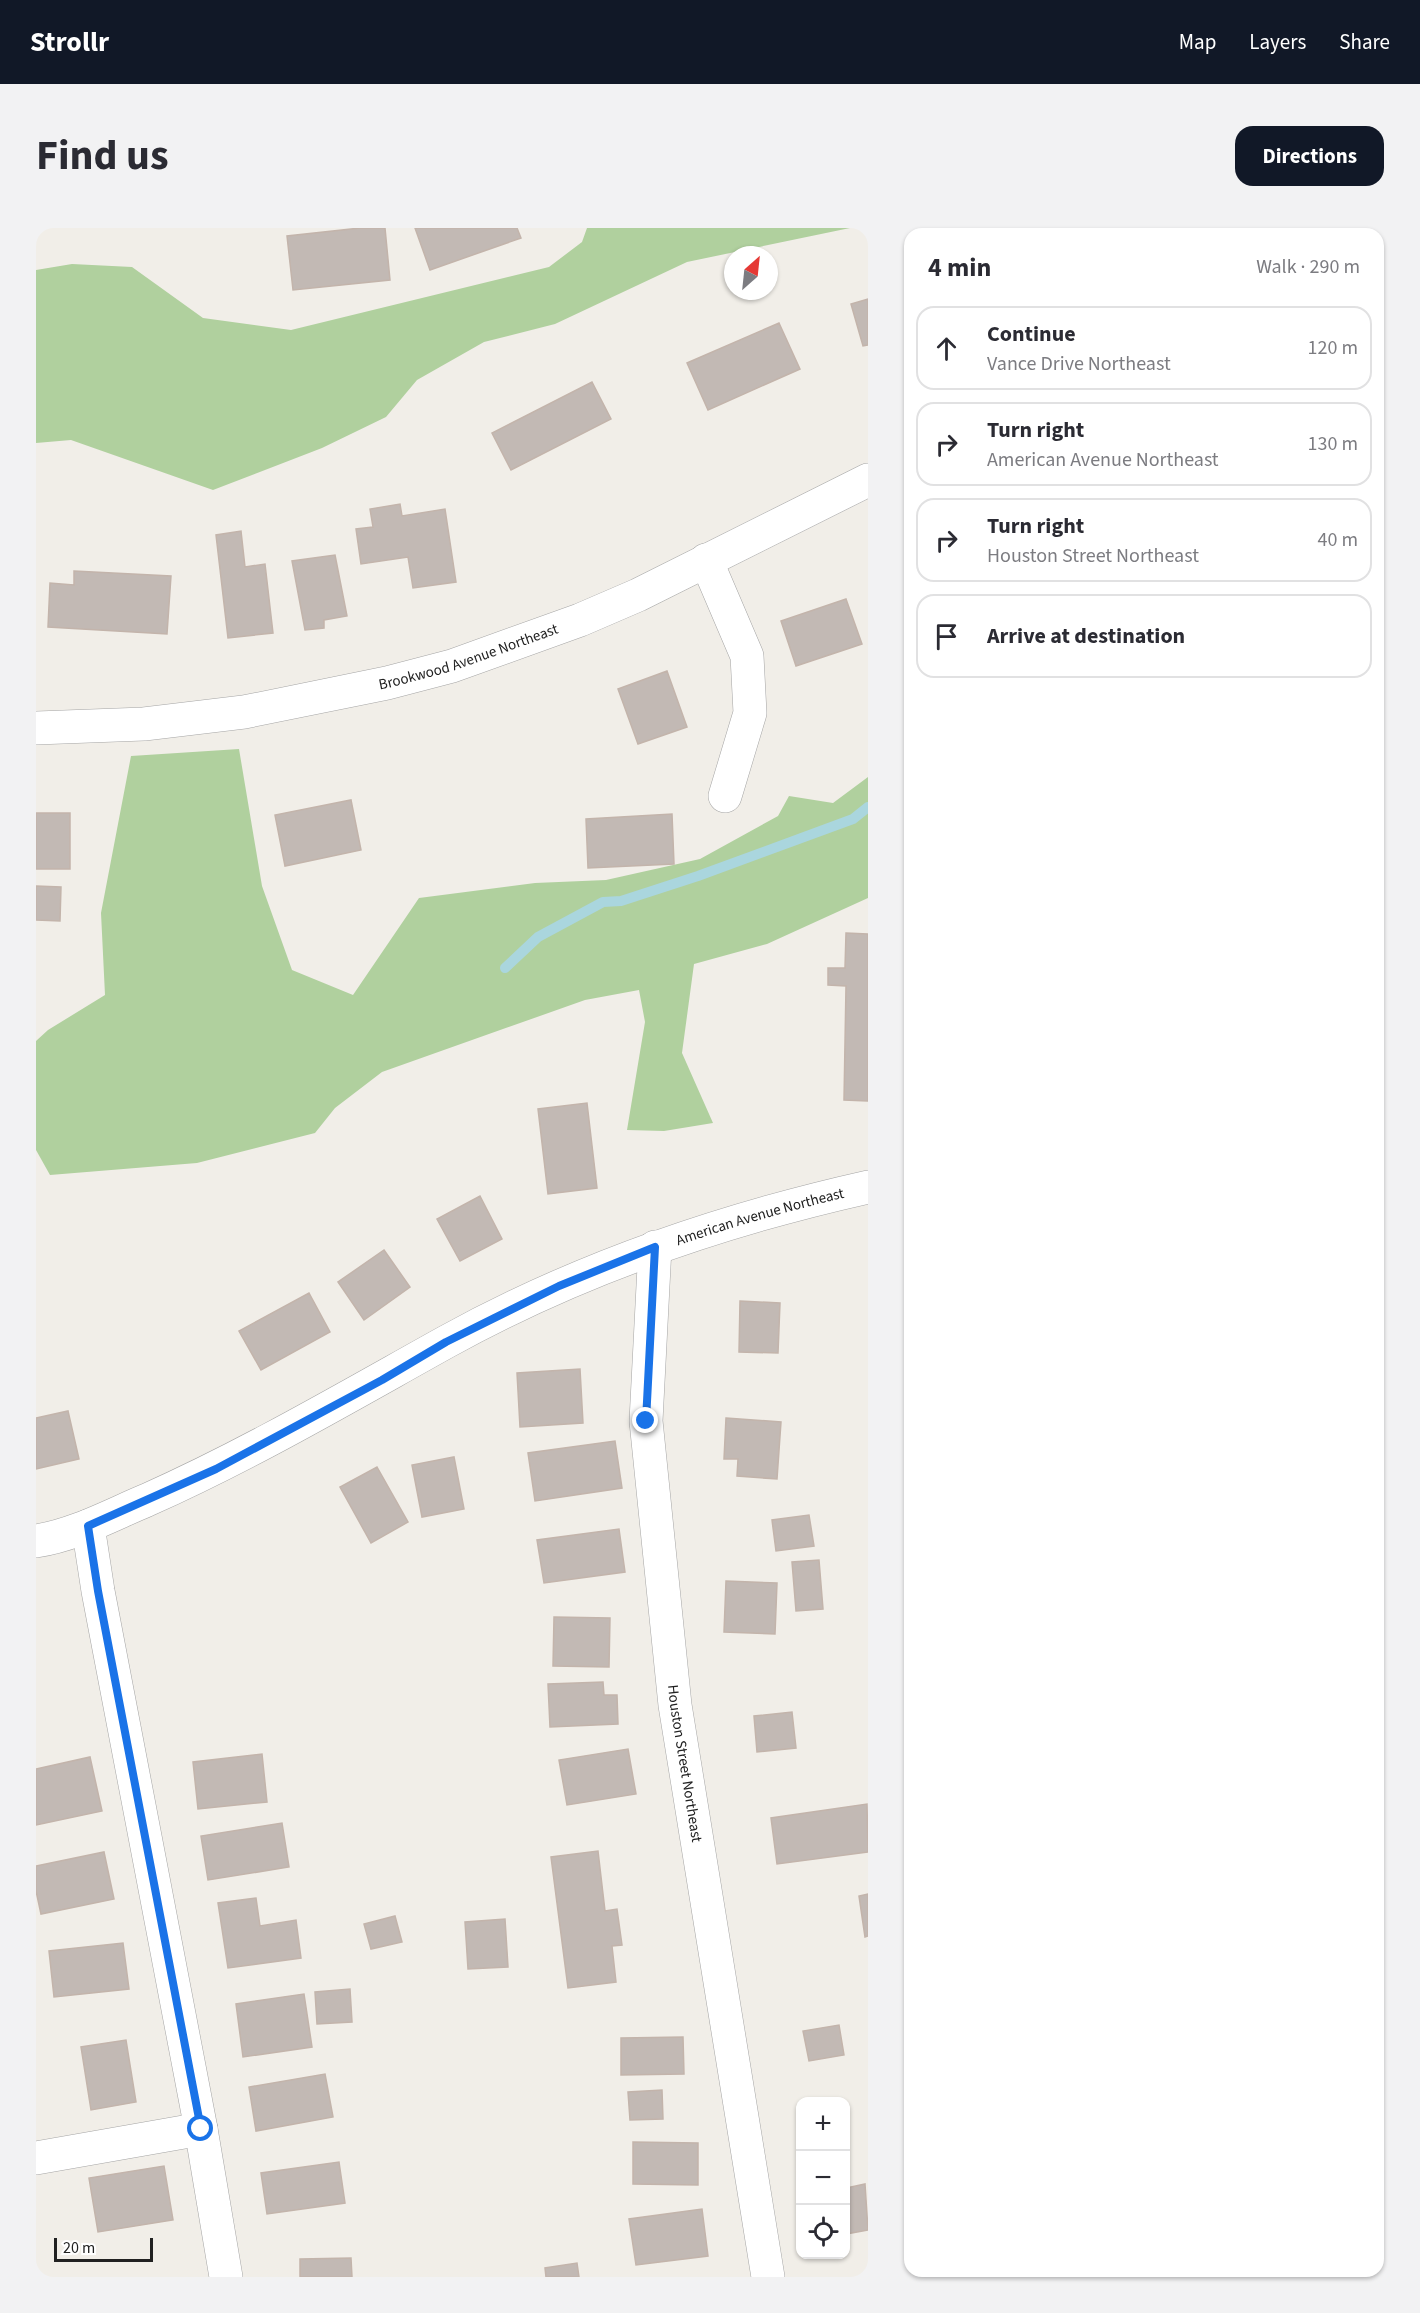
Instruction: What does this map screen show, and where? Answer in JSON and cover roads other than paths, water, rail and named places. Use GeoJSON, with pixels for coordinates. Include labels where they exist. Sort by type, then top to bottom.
{"type":"FeatureCollection","features":[{"type":"Feature","properties":{"kind":"street","name":"Brookwood Avenue Northeast"},"geometry":{"type":"LineString","coordinates":[[36,728],[144,724],[244,712],[398,680],[452,666],[580,621],[638,595],[868,480]]}},
{"type":"Feature","properties":{"kind":"street"},"geometry":{"type":"LineString","coordinates":[[706,560],[747,656],[750,713],[725,796]]}},
{"type":"Feature","properties":{"kind":"street","name":"American Avenue Northeast"},"geometry":{"type":"LineString","coordinates":[[36,1541],[88,1526],[216,1469],[382,1380],[446,1342],[559,1286],[655,1247],[797,1203],[868,1187]]}},
{"type":"Feature","properties":{"kind":"street","name":"Houston Street Northeast"},"geometry":{"type":"LineString","coordinates":[[655,1247],[646,1421],[675,1706],[768,2277]]}},
{"type":"Feature","properties":{"kind":"street"},"geometry":{"type":"LineString","coordinates":[[88,1526],[98,1591],[201,2129],[226,2277]]}},
{"type":"Feature","properties":{"kind":"street"},"geometry":{"type":"LineString","coordinates":[[36,2158],[201,2129]]}},
{"type":"Feature","properties":{"kind":"waterway"},"geometry":{"type":"LineString","coordinates":[[505,968],[538,937],[603,902],[621,901],[698,876],[853,819],[868,807]]}}]}
